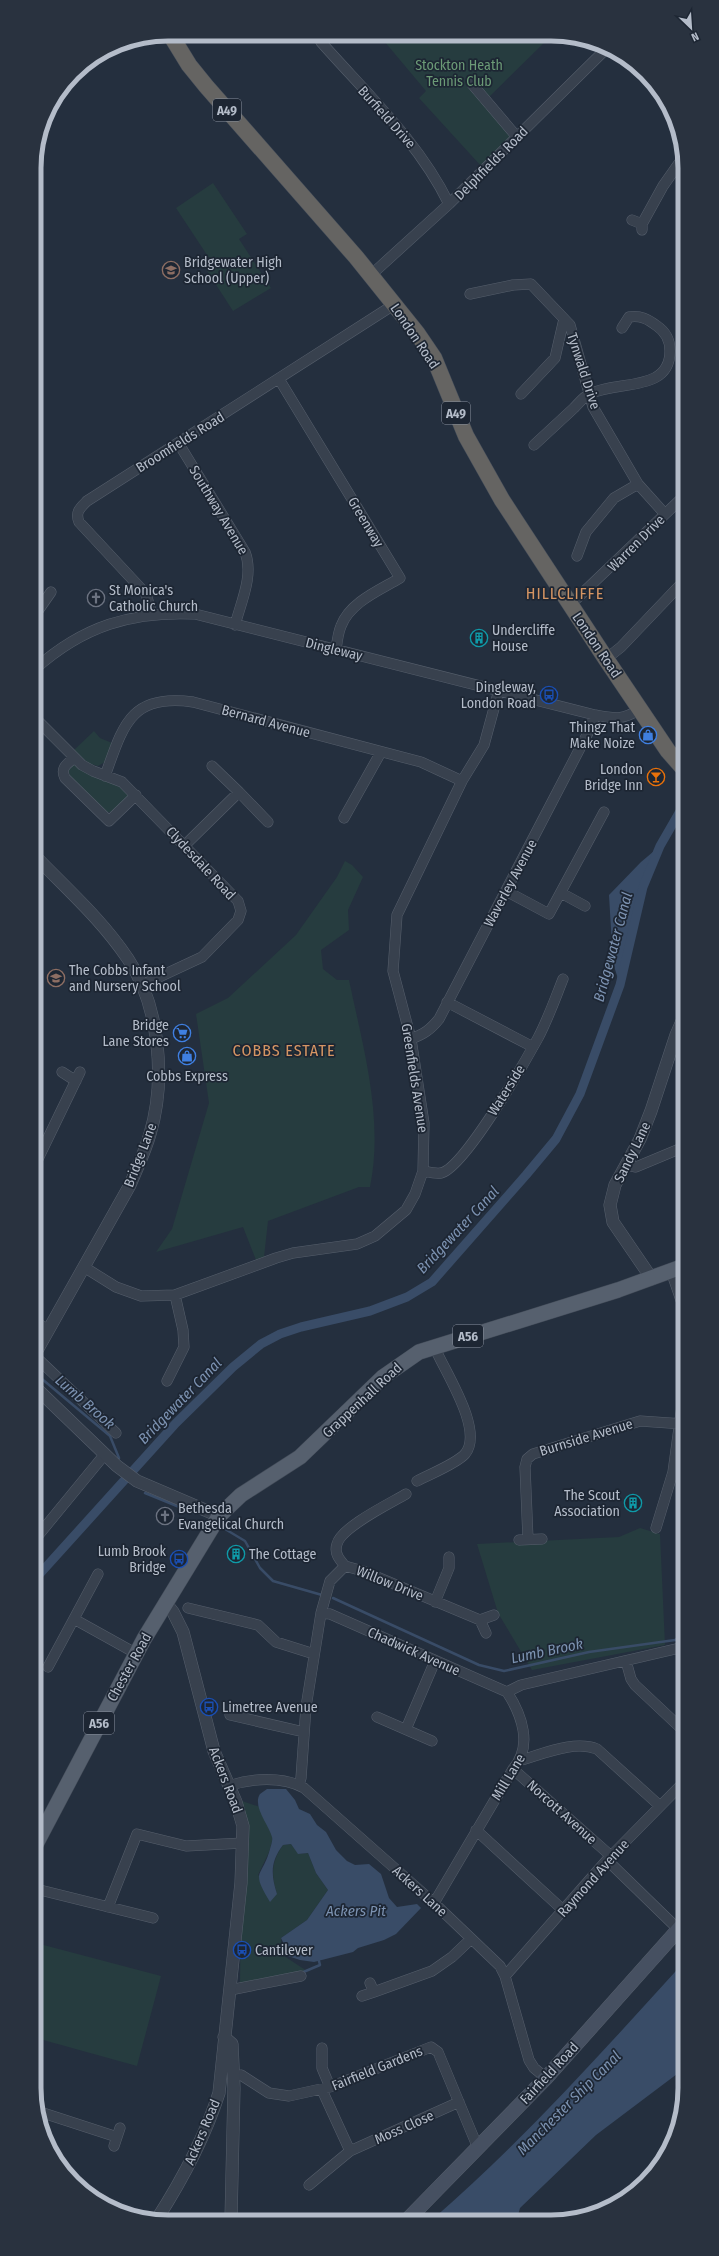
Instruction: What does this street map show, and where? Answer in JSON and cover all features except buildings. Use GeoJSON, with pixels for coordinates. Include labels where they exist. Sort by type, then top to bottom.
{"type":"FeatureCollection","features":[{"type":"Feature","properties":{"kind":"highway","name":"London Road"},"geometry":{"type":"LineString","coordinates":[[174,41],[189,65],[206,86],[395,304],[434,358],[472,448],[502,500],[606,659],[641,709],[678,755]]}},
{"type":"Feature","properties":{"kind":"main road","name":"Grappenhall Road"},"geometry":{"type":"LineString","coordinates":[[219,1516],[241,1495],[300,1457],[394,1368],[419,1352],[434,1346],[652,1279],[677,1269]]}},
{"type":"Feature","properties":{"kind":"main road","name":"Chester Road"},"geometry":{"type":"LineString","coordinates":[[41,1834],[136,1654],[219,1516]]}},
{"type":"Feature","properties":{"kind":"main road","name":"Fairfield Road"},"geometry":{"type":"LineString","coordinates":[[413,2215],[546,2078],[678,1928]]}},
{"type":"Feature","properties":{"kind":"street","name":"Burfield Drive"},"geometry":{"type":"LineString","coordinates":[[321,41],[417,151],[437,180],[449,204]]}},
{"type":"Feature","properties":{"kind":"street","name":"Delphfields Road"},"geometry":{"type":"LineString","coordinates":[[371,275],[449,204],[602,53]]}},
{"type":"Feature","properties":{"kind":"street"},"geometry":{"type":"LineString","coordinates":[[472,84],[517,137]]}},
{"type":"Feature","properties":{"kind":"street"},"geometry":{"type":"LineString","coordinates":[[632,220],[642,227],[662,186],[678,164]]}},
{"type":"Feature","properties":{"kind":"street","name":"Tynwald Drive"},"geometry":{"type":"LineString","coordinates":[[470,294],[513,285],[531,284],[570,325],[593,407],[638,484],[665,514]]}},
{"type":"Feature","properties":{"kind":"street","name":"Broomfields Road"},"geometry":{"type":"LineString","coordinates":[[152,614],[146,594],[82,526],[77,514],[79,509],[87,502],[395,304]]}},
{"type":"Feature","properties":{"kind":"street"},"geometry":{"type":"LineString","coordinates":[[533,445],[589,394],[604,389],[646,382],[660,376],[668,367],[670,342],[663,330],[650,321],[637,316],[629,317],[622,328]]}},
{"type":"Feature","properties":{"kind":"street"},"geometry":{"type":"LineString","coordinates":[[520,394],[555,358],[564,319]]}},
{"type":"Feature","properties":{"kind":"street","name":"Greenway"},"geometry":{"type":"LineString","coordinates":[[279,379],[400,578],[367,598],[350,611],[341,625],[336,650]]}},
{"type":"Feature","properties":{"kind":"street","name":"Southway Avenue"},"geometry":{"type":"LineString","coordinates":[[179,444],[245,552],[248,561],[249,570],[235,625]]}},
{"type":"Feature","properties":{"kind":"street"},"geometry":{"type":"LineString","coordinates":[[577,556],[586,532],[614,498],[638,484]]}},
{"type":"Feature","properties":{"kind":"street","name":"Warren Drive"},"geometry":{"type":"LineString","coordinates":[[570,605],[678,502]]}},
{"type":"Feature","properties":{"kind":"street"},"geometry":{"type":"LineString","coordinates":[[606,659],[621,647],[678,587]]}},
{"type":"Feature","properties":{"kind":"street"},"geometry":{"type":"LineString","coordinates":[[41,606],[51,592]]}},
{"type":"Feature","properties":{"kind":"street","name":"Dingleway"},"geometry":{"type":"LineString","coordinates":[[41,664],[75,638],[101,626],[126,618],[152,614],[195,614],[595,715],[616,719],[626,717],[641,709]]}},
{"type":"Feature","properties":{"kind":"street","name":"Greenfields Avenue"},"geometry":{"type":"LineString","coordinates":[[84,1267],[116,1287],[141,1296],[175,1295],[276,1258],[357,1244],[375,1236],[406,1210],[415,1194],[423,1171],[424,1123],[411,1038],[393,971],[397,915],[462,781],[484,745],[499,690]]}},
{"type":"Feature","properties":{"kind":"street","name":"Bernard Avenue"},"geometry":{"type":"LineString","coordinates":[[105,776],[122,729],[136,713],[154,702],[172,699],[193,702],[421,762],[462,781]]}},
{"type":"Feature","properties":{"kind":"street","name":"Waverley Avenue"},"geometry":{"type":"LineString","coordinates":[[411,1038],[424,1034],[431,1029],[447,1002],[590,729],[595,715]]}},
{"type":"Feature","properties":{"kind":"street","name":"Clydesdale Road"},"geometry":{"type":"LineString","coordinates":[[41,724],[74,758],[93,772],[122,782],[238,901],[241,911],[238,920],[202,956],[142,985]]}},
{"type":"Feature","properties":{"kind":"street"},"geometry":{"type":"LineString","coordinates":[[344,818],[382,752]]}},
{"type":"Feature","properties":{"kind":"street"},"geometry":{"type":"LineString","coordinates":[[74,758],[63,768],[62,773],[65,778],[109,821],[136,795]]}},
{"type":"Feature","properties":{"kind":"street"},"geometry":{"type":"LineString","coordinates":[[212,766],[268,822]]}},
{"type":"Feature","properties":{"kind":"street"},"geometry":{"type":"LineString","coordinates":[[185,845],[239,792]]}},
{"type":"Feature","properties":{"kind":"street"},"geometry":{"type":"LineString","coordinates":[[506,891],[549,914],[604,812]]}},
{"type":"Feature","properties":{"kind":"street","name":"Bridge Lane"},"geometry":{"type":"LineString","coordinates":[[41,864],[111,935],[129,960],[142,985],[153,1021],[158,1054],[156,1109],[150,1134],[130,1185],[41,1343]]}},
{"type":"Feature","properties":{"kind":"street"},"geometry":{"type":"LineString","coordinates":[[560,893],[586,906]]}},
{"type":"Feature","properties":{"kind":"street","name":"Waterside"},"geometry":{"type":"LineString","coordinates":[[423,1171],[440,1173],[448,1169],[458,1159],[509,1089],[533,1047],[563,979]]}},
{"type":"Feature","properties":{"kind":"street"},"geometry":{"type":"LineString","coordinates":[[447,1002],[533,1047]]}},
{"type":"Feature","properties":{"kind":"street","name":"Sandy Lane"},"geometry":{"type":"LineString","coordinates":[[652,1279],[620,1234],[611,1214],[612,1196],[651,1111],[678,1031]]}},
{"type":"Feature","properties":{"kind":"street"},"geometry":{"type":"LineString","coordinates":[[41,1153],[78,1076],[62,1072]]}},
{"type":"Feature","properties":{"kind":"street"},"geometry":{"type":"LineString","coordinates":[[626,1165],[636,1167],[678,1150]]}},
{"type":"Feature","properties":{"kind":"street"},"geometry":{"type":"LineString","coordinates":[[167,1381],[184,1347],[183,1330],[175,1295]]}},
{"type":"Feature","properties":{"kind":"street"},"geometry":{"type":"LineString","coordinates":[[41,1325],[48,1330]]}},
{"type":"Feature","properties":{"kind":"street"},"geometry":{"type":"LineString","coordinates":[[417,1481],[462,1457],[469,1446],[466,1414],[462,1400],[434,1346]]}},
{"type":"Feature","properties":{"kind":"street"},"geometry":{"type":"LineString","coordinates":[[41,1362],[116,1433]]}},
{"type":"Feature","properties":{"kind":"street"},"geometry":{"type":"LineString","coordinates":[[41,1393],[105,1454],[142,1484],[219,1516]]}},
{"type":"Feature","properties":{"kind":"street","name":"Burnside Avenue"},"geometry":{"type":"LineString","coordinates":[[542,1539],[524,1539],[525,1467],[530,1456],[640,1421],[678,1424]]}},
{"type":"Feature","properties":{"kind":"street"},"geometry":{"type":"LineString","coordinates":[[656,1528],[673,1472],[678,1445]]}},
{"type":"Feature","properties":{"kind":"street"},"geometry":{"type":"LineString","coordinates":[[41,1532],[105,1454]]}},
{"type":"Feature","properties":{"kind":"street"},"geometry":{"type":"LineString","coordinates":[[299,1785],[301,1778],[304,1732],[321,1613],[330,1582],[345,1566],[336,1552],[337,1543],[344,1532],[406,1494]]}},
{"type":"Feature","properties":{"kind":"street","name":"Willow Drive"},"geometry":{"type":"LineString","coordinates":[[435,1602],[449,1568],[449,1557]]}},
{"type":"Feature","properties":{"kind":"street","name":"Willow Drive"},"geometry":{"type":"LineString","coordinates":[[345,1566],[363,1571],[480,1620]]}},
{"type":"Feature","properties":{"kind":"street"},"geometry":{"type":"LineString","coordinates":[[48,1667],[98,1574]]}},
{"type":"Feature","properties":{"kind":"street","name":"Ackers Road"},"geometry":{"type":"LineString","coordinates":[[160,2215],[194,2154],[213,2111],[222,2072],[224,2037],[230,1990],[243,1843],[243,1826],[240,1813],[214,1751],[182,1632],[177,1618],[166,1602]]}},
{"type":"Feature","properties":{"kind":"street"},"geometry":{"type":"LineString","coordinates":[[188,1608],[258,1625],[276,1642],[314,1654]]}},
{"type":"Feature","properties":{"kind":"street","name":"Chadwick Avenue"},"geometry":{"type":"LineString","coordinates":[[321,1613],[330,1614],[435,1662],[507,1692]]}},
{"type":"Feature","properties":{"kind":"street"},"geometry":{"type":"LineString","coordinates":[[486,1633],[480,1620],[494,1615]]}},
{"type":"Feature","properties":{"kind":"street"},"geometry":{"type":"LineString","coordinates":[[74,1619],[136,1654]]}},
{"type":"Feature","properties":{"kind":"street"},"geometry":{"type":"LineString","coordinates":[[507,1692],[521,1685],[678,1648]]}},
{"type":"Feature","properties":{"kind":"street"},"geometry":{"type":"LineString","coordinates":[[626,1661],[631,1679],[635,1685],[678,1725]]}},
{"type":"Feature","properties":{"kind":"street"},"geometry":{"type":"LineString","coordinates":[[406,1729],[435,1662]]}},
{"type":"Feature","properties":{"kind":"street","name":"Mill Lane"},"geometry":{"type":"LineString","coordinates":[[434,1903],[513,1769],[521,1760],[525,1748],[524,1735],[512,1699],[507,1692]]}},
{"type":"Feature","properties":{"kind":"street"},"geometry":{"type":"LineString","coordinates":[[230,1715],[304,1732]]}},
{"type":"Feature","properties":{"kind":"street"},"geometry":{"type":"LineString","coordinates":[[377,1717],[432,1741]]}},
{"type":"Feature","properties":{"kind":"street"},"geometry":{"type":"LineString","coordinates":[[521,1760],[575,1746],[588,1745],[597,1749],[660,1806]]}},
{"type":"Feature","properties":{"kind":"street","name":"Norcott Avenue"},"geometry":{"type":"LineString","coordinates":[[513,1769],[678,1922]]}},
{"type":"Feature","properties":{"kind":"street","name":"Ackers Lane"},"geometry":{"type":"LineString","coordinates":[[228,1786],[247,1781],[275,1780],[299,1785],[318,1799],[334,1816],[434,1903],[500,1966],[505,1976],[530,2060],[534,2068],[546,2078]]}},
{"type":"Feature","properties":{"kind":"street","name":"Raymond Avenue"},"geometry":{"type":"LineString","coordinates":[[505,1976],[609,1858],[678,1788]]}},
{"type":"Feature","properties":{"kind":"street"},"geometry":{"type":"LineString","coordinates":[[476,1830],[563,1910]]}},
{"type":"Feature","properties":{"kind":"street"},"geometry":{"type":"LineString","coordinates":[[108,1907],[137,1834],[186,1846],[243,1843]]}},
{"type":"Feature","properties":{"kind":"street"},"geometry":{"type":"LineString","coordinates":[[41,1890],[153,1918]]}},
{"type":"Feature","properties":{"kind":"street"},"geometry":{"type":"LineString","coordinates":[[362,1996],[372,1987],[432,1971],[452,1958],[471,1939]]}},
{"type":"Feature","properties":{"kind":"street"},"geometry":{"type":"LineString","coordinates":[[230,1990],[300,1976]]}},
{"type":"Feature","properties":{"kind":"street","name":"Ackers Road"},"geometry":{"type":"LineString","coordinates":[[224,2037],[232,2044],[234,2070],[231,2215]]}},
{"type":"Feature","properties":{"kind":"street","name":"Fairfield Gardens"},"geometry":{"type":"LineString","coordinates":[[241,2075],[269,2093],[289,2096],[326,2088],[430,2047],[438,2052],[478,2148]]}},
{"type":"Feature","properties":{"kind":"street"},"geometry":{"type":"LineString","coordinates":[[322,2048],[322,2068],[326,2088],[350,2151]]}},
{"type":"Feature","properties":{"kind":"street","name":"Moss Close"},"geometry":{"type":"LineString","coordinates":[[309,2185],[350,2151],[459,2102]]}},
{"type":"Feature","properties":{"kind":"street"},"geometry":{"type":"LineString","coordinates":[[43,2113],[117,2137]]}},
{"type":"Feature","properties":{"kind":"green space","name":"Stockton Heath Tennis Club"},"geometry":{"type":"Polygon","coordinates":[[[384,41],[546,41],[486,100],[517,137],[481,166],[419,98],[426,91],[384,41]]]}},
{"type":"Feature","properties":{"kind":"green space"},"geometry":{"type":"Polygon","coordinates":[[[213,183],[247,234],[239,239],[271,288],[233,311],[202,263],[209,258],[176,208],[213,183]]]}},
{"type":"Feature","properties":{"kind":"green space"},"geometry":{"type":"Polygon","coordinates":[[[94,731],[100,738],[112,743],[105,762],[98,766],[88,763],[74,750],[94,731]]]}},
{"type":"Feature","properties":{"kind":"green space"},"geometry":{"type":"Polygon","coordinates":[[[72,764],[122,788],[128,793],[129,796],[112,812],[107,812],[70,776],[68,770],[72,764]]]}},
{"type":"Feature","properties":{"kind":"green space"},"geometry":{"type":"Polygon","coordinates":[[[345,861],[352,865],[363,877],[348,910],[349,930],[321,950],[323,969],[337,980],[349,980],[360,1031],[370,1083],[375,1135],[374,1161],[370,1187],[359,1187],[268,1221],[264,1257],[256,1260],[243,1227],[156,1252],[172,1229],[209,1103],[196,1014],[228,998],[296,935],[337,877],[345,861]]]}},
{"type":"Feature","properties":{"kind":"green space"},"geometry":{"type":"Polygon","coordinates":[[[640,1528],[660,1534],[665,1645],[532,1670],[498,1613],[477,1544],[619,1537],[640,1528]]]}},
{"type":"Feature","properties":{"kind":"green space"},"geometry":{"type":"Polygon","coordinates":[[[242,1801],[260,1807],[273,1838],[269,1852],[258,1875],[277,1894],[273,1875],[274,1863],[283,1845],[291,1844],[299,1854],[308,1853],[316,1873],[328,1890],[307,1920],[281,1938],[281,1954],[307,1971],[240,1984],[242,1801]]]}},
{"type":"Feature","properties":{"kind":"green space"},"geometry":{"type":"Polygon","coordinates":[[[41,1944],[161,1976],[137,2066],[41,2039],[41,1944]]]}},
{"type":"Feature","properties":{"kind":"water"},"geometry":{"type":"Polygon","coordinates":[[[660,846],[643,887],[620,985],[613,963],[609,895],[641,862],[660,846]]]}},
{"type":"Feature","properties":{"kind":"water","name":"Ackers Pit"},"geometry":{"type":"Polygon","coordinates":[[[267,1789],[286,1789],[295,1800],[299,1809],[310,1814],[317,1825],[326,1832],[336,1850],[347,1861],[355,1865],[369,1864],[381,1874],[389,1898],[397,1907],[417,1904],[421,1908],[396,1934],[384,1940],[358,1948],[353,1952],[314,1962],[288,1956],[282,1951],[284,1944],[281,1938],[307,1920],[328,1890],[316,1873],[308,1853],[298,1854],[291,1844],[283,1845],[276,1857],[273,1869],[277,1894],[270,1902],[260,1884],[259,1879],[267,1859],[272,1840],[270,1832],[259,1810],[258,1804],[260,1794],[267,1789]]]}},
{"type":"Feature","properties":{"kind":"water","name":"Manchester Ship Canal"},"geometry":{"type":"Polygon","coordinates":[[[678,1969],[678,2073],[596,2135],[520,2208],[518,2215],[438,2215],[499,2158],[594,2061],[678,1969]]]}},
{"type":"Feature","properties":{"kind":"waterway","name":"Bridgewater Canal"},"geometry":{"type":"LineString","coordinates":[[41,1572],[176,1423],[233,1367],[261,1344],[280,1334],[301,1327],[370,1311],[407,1297],[432,1282],[526,1175],[556,1139],[580,1094],[620,985],[643,887],[660,846],[678,815]]}},
{"type":"Feature","properties":{"kind":"waterway","name":"Lumb Brook"},"geometry":{"type":"LineString","coordinates":[[41,1377],[110,1436],[119,1458]]}},
{"type":"Feature","properties":{"kind":"waterway"},"geometry":{"type":"LineString","coordinates":[[145,1493],[194,1513]]}},
{"type":"Feature","properties":{"kind":"waterway","name":"Lumb Brook"},"geometry":{"type":"LineString","coordinates":[[225,1529],[245,1541],[260,1568],[273,1581],[322,1595]]}},
{"type":"Feature","properties":{"kind":"waterway","name":"Lumb Brook"},"geometry":{"type":"LineString","coordinates":[[333,1598],[479,1665],[504,1671],[589,1652],[678,1639]]}},
{"type":"Feature","properties":{"kind":"waterway"},"geometry":{"type":"LineString","coordinates":[[301,1973],[320,1965],[319,1961]]}},
{"type":"Feature","properties":{"kind":"place","name":"Bridgewater High School (Upper)"},"geometry":{"type":"Point","coordinates":[171,270]}},
{"type":"Feature","properties":{"kind":"place","name":"St Monica's Catholic Church"},"geometry":{"type":"Point","coordinates":[96,598]}},
{"type":"Feature","properties":{"kind":"place","name":"Undercliffe House"},"geometry":{"type":"Point","coordinates":[479,638]}},
{"type":"Feature","properties":{"kind":"place","name":"Dingleway, London Road"},"geometry":{"type":"Point","coordinates":[549,695]}},
{"type":"Feature","properties":{"kind":"place","name":"Thingz That Make Noize"},"geometry":{"type":"Point","coordinates":[648,735]}},
{"type":"Feature","properties":{"kind":"place","name":"London Bridge Inn"},"geometry":{"type":"Point","coordinates":[656,777]}},
{"type":"Feature","properties":{"kind":"place","name":"The Cobbs Infant and Nursery School"},"geometry":{"type":"Point","coordinates":[56,978]}},
{"type":"Feature","properties":{"kind":"place","name":"Bridge Lane Stores"},"geometry":{"type":"Point","coordinates":[182,1033]}},
{"type":"Feature","properties":{"kind":"place","name":"Cobbs Express"},"geometry":{"type":"Point","coordinates":[187,1056]}},
{"type":"Feature","properties":{"kind":"place","name":"The Scout Association"},"geometry":{"type":"Point","coordinates":[633,1503]}},
{"type":"Feature","properties":{"kind":"place","name":"Bethesda Evangelical Church"},"geometry":{"type":"Point","coordinates":[165,1516]}},
{"type":"Feature","properties":{"kind":"place","name":"The Cottage"},"geometry":{"type":"Point","coordinates":[236,1554]}},
{"type":"Feature","properties":{"kind":"place","name":"Lumb Brook Bridge"},"geometry":{"type":"Point","coordinates":[179,1559]}},
{"type":"Feature","properties":{"kind":"place","name":"Limetree Avenue"},"geometry":{"type":"Point","coordinates":[209,1707]}},
{"type":"Feature","properties":{"kind":"place","name":"Cantilever"},"geometry":{"type":"Point","coordinates":[242,1950]}},
{"type":"Feature","properties":{"kind":"district","name":"HILLCLIFFE"},"geometry":{"type":"Point","coordinates":[565,593]}},
{"type":"Feature","properties":{"kind":"district","name":"COBBS ESTATE"},"geometry":{"type":"Point","coordinates":[284,1050]}}]}
